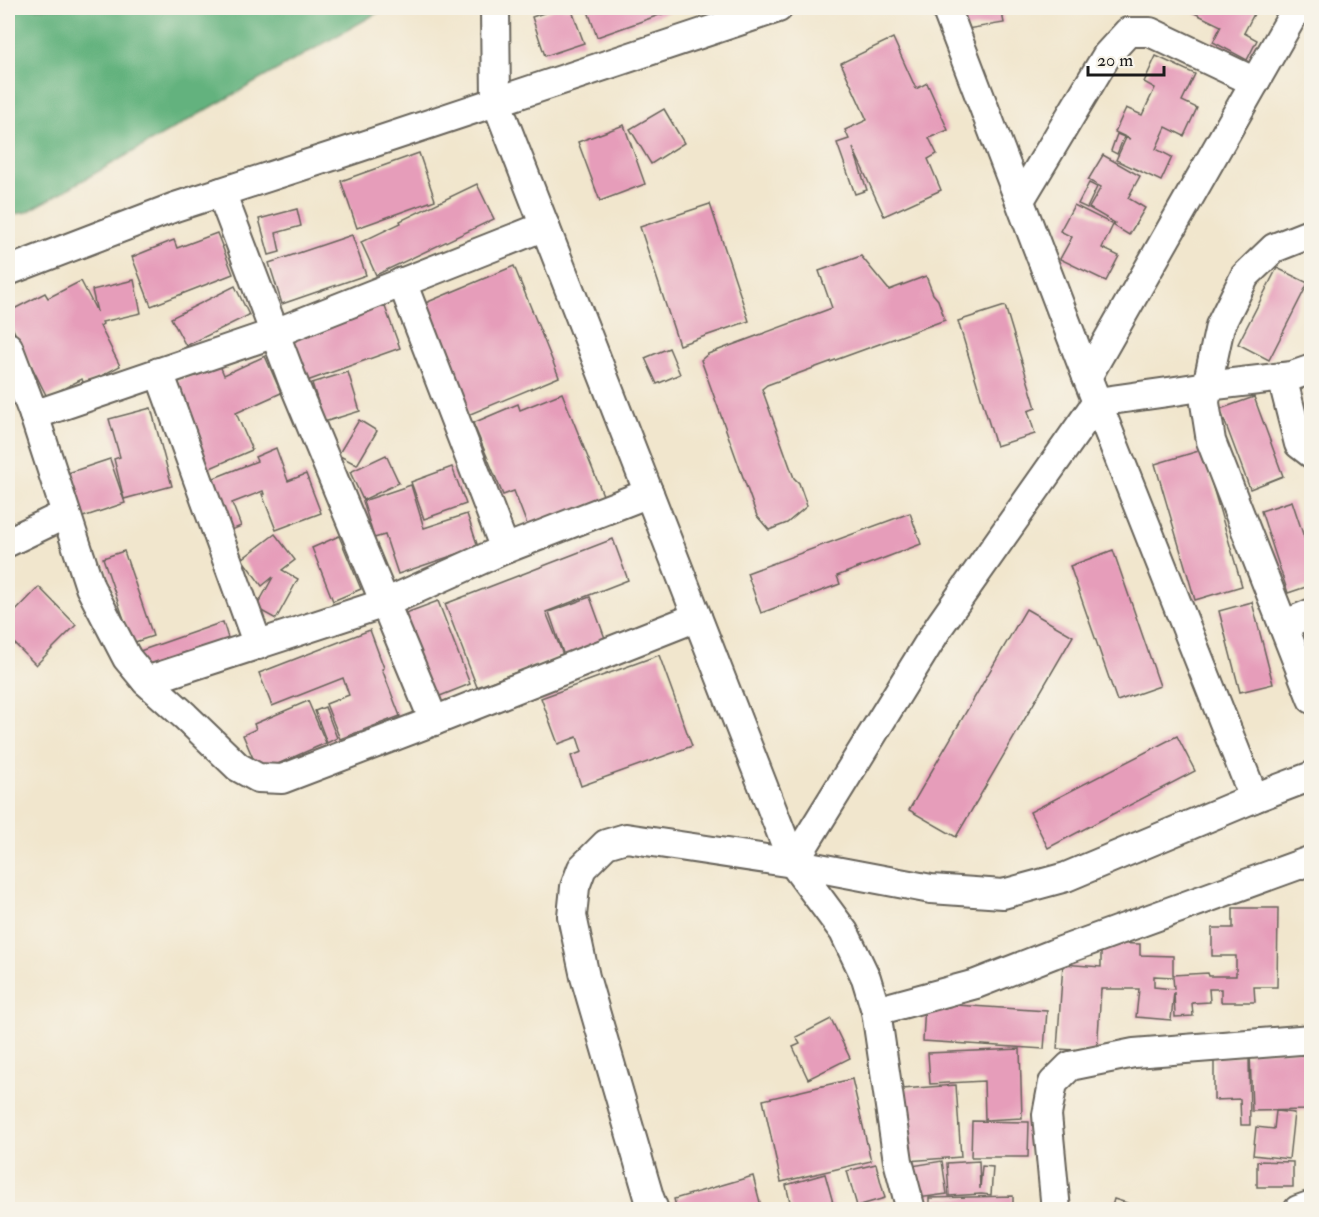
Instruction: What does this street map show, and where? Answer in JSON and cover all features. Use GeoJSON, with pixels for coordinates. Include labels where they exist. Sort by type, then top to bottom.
{"type":"FeatureCollection","features":[{"type":"Feature","properties":{"kind":"street"},"geometry":{"type":"LineString","coordinates":[[495,8],[496,101],[793,862],[844,932],[866,978],[876,1011],[898,1161],[911,1209]]}},
{"type":"Feature","properties":{"kind":"street"},"geometry":{"type":"LineString","coordinates":[[8,271],[175,207],[778,8]]}},
{"type":"Feature","properties":{"kind":"street"},"geometry":{"type":"LineString","coordinates":[[946,8],[1092,390],[1254,798]]}},
{"type":"Feature","properties":{"kind":"street"},"geometry":{"type":"LineString","coordinates":[[793,862],[940,625],[1092,390],[1255,82],[1297,8]]}},
{"type":"Feature","properties":{"kind":"street"},"geometry":{"type":"LineString","coordinates":[[1020,200],[1107,55],[1128,32],[1150,32],[1255,82]]}},
{"type":"Feature","properties":{"kind":"street"},"geometry":{"type":"LineString","coordinates":[[221,192],[294,384],[434,721]]}},
{"type":"Feature","properties":{"kind":"street"},"geometry":{"type":"LineString","coordinates":[[34,415],[275,333],[545,226]]}},
{"type":"Feature","properties":{"kind":"street"},"geometry":{"type":"LineString","coordinates":[[1311,233],[1274,248],[1245,276],[1220,326],[1205,403],[1211,441],[1311,699]]}},
{"type":"Feature","properties":{"kind":"street"},"geometry":{"type":"LineString","coordinates":[[402,282],[506,549]]}},
{"type":"Feature","properties":{"kind":"street"},"geometry":{"type":"LineString","coordinates":[[8,347],[34,415],[90,587],[127,657],[147,681],[238,767],[258,778],[282,779],[697,617]]}},
{"type":"Feature","properties":{"kind":"street"},"geometry":{"type":"LineString","coordinates":[[1092,390],[1207,386],[1292,376],[1311,369]]}},
{"type":"Feature","properties":{"kind":"street"},"geometry":{"type":"LineString","coordinates":[[159,372],[258,645]]}},
{"type":"Feature","properties":{"kind":"street"},"geometry":{"type":"LineString","coordinates":[[1282,377],[1299,444],[1311,454]]}},
{"type":"Feature","properties":{"kind":"street"},"geometry":{"type":"LineString","coordinates":[[147,681],[385,603],[506,549],[649,493]]}},
{"type":"Feature","properties":{"kind":"street"},"geometry":{"type":"LineString","coordinates":[[8,542],[66,514]]}},
{"type":"Feature","properties":{"kind":"street"},"geometry":{"type":"LineString","coordinates":[[1283,625],[1311,614]]}},
{"type":"Feature","properties":{"kind":"street"},"geometry":{"type":"LineString","coordinates":[[654,1209],[585,977],[572,916],[575,887],[582,867],[606,844],[627,838],[793,862],[931,889],[1003,894],[1066,878],[1311,776]]}},
{"type":"Feature","properties":{"kind":"street"},"geometry":{"type":"LineString","coordinates":[[876,1011],[976,984],[1311,860]]}},
{"type":"Feature","properties":{"kind":"street"},"geometry":{"type":"LineString","coordinates":[[1056,1209],[1047,1115],[1053,1083],[1070,1066],[1134,1053],[1311,1039]]}},
{"type":"Feature","properties":{"kind":"street"},"geometry":{"type":"LineString","coordinates":[[1298,1209],[1311,1205]]}},
{"type":"Feature","properties":{"kind":"green space"},"geometry":{"type":"Polygon","coordinates":[[[8,8],[386,8],[27,212],[8,215],[8,8]]]}},
{"type":"Feature","properties":{"kind":"building"},"geometry":{"type":"Polygon","coordinates":[[[558,8],[571,8],[584,43],[545,56],[532,17],[558,8]]]}},
{"type":"Feature","properties":{"kind":"building"},"geometry":{"type":"Polygon","coordinates":[[[587,8],[679,8],[597,37],[587,8]]]}},
{"type":"Feature","properties":{"kind":"building"},"geometry":{"type":"Polygon","coordinates":[[[958,8],[1001,8],[1004,23],[961,30],[958,8]]]}},
{"type":"Feature","properties":{"kind":"building"},"geometry":{"type":"Polygon","coordinates":[[[1184,8],[1257,8],[1244,33],[1257,40],[1247,60],[1213,42],[1221,26],[1184,8]]]}},
{"type":"Feature","properties":{"kind":"building"},"geometry":{"type":"Polygon","coordinates":[[[893,38],[916,89],[927,83],[948,130],[929,138],[937,154],[928,159],[941,190],[884,216],[853,148],[867,190],[855,194],[837,143],[849,139],[845,130],[867,120],[841,63],[893,38]]]}},
{"type":"Feature","properties":{"kind":"building"},"geometry":{"type":"Polygon","coordinates":[[[1156,56],[1195,74],[1182,101],[1197,108],[1184,136],[1166,127],[1156,149],[1172,157],[1161,181],[1116,160],[1126,138],[1130,139],[1115,132],[1126,108],[1142,115],[1155,88],[1144,82],[1156,56]]]}},
{"type":"Feature","properties":{"kind":"building"},"geometry":{"type":"Polygon","coordinates":[[[664,109],[684,143],[651,164],[630,129],[664,109]]]}},
{"type":"Feature","properties":{"kind":"building"},"geometry":{"type":"Polygon","coordinates":[[[624,125],[645,184],[600,201],[578,142],[624,125]]]}},
{"type":"Feature","properties":{"kind":"building"},"geometry":{"type":"Polygon","coordinates":[[[1117,134],[1124,137],[1117,154],[1111,151],[1117,134]]]}},
{"type":"Feature","properties":{"kind":"building"},"geometry":{"type":"Polygon","coordinates":[[[419,153],[435,200],[357,228],[341,181],[419,153]]]}},
{"type":"Feature","properties":{"kind":"building"},"geometry":{"type":"Polygon","coordinates":[[[1103,155],[1140,176],[1128,198],[1145,208],[1129,235],[1113,225],[1102,248],[1119,256],[1106,281],[1060,259],[1072,237],[1060,231],[1074,205],[1114,225],[1115,223],[1089,208],[1101,187],[1088,180],[1103,155]]]}},
{"type":"Feature","properties":{"kind":"building"},"geometry":{"type":"Polygon","coordinates":[[[1089,183],[1097,187],[1087,208],[1078,204],[1089,183]]]}},
{"type":"Feature","properties":{"kind":"building"},"geometry":{"type":"Polygon","coordinates":[[[477,184],[494,219],[376,275],[361,242],[477,184]]]}},
{"type":"Feature","properties":{"kind":"building"},"geometry":{"type":"Polygon","coordinates":[[[710,204],[749,321],[679,345],[640,227],[710,204]]]}},
{"type":"Feature","properties":{"kind":"building"},"geometry":{"type":"Polygon","coordinates":[[[297,209],[301,226],[276,233],[280,252],[269,255],[259,219],[297,209]]]}},
{"type":"Feature","properties":{"kind":"building"},"geometry":{"type":"Polygon","coordinates":[[[217,233],[233,274],[151,306],[132,257],[174,240],[177,248],[217,233]]]}},
{"type":"Feature","properties":{"kind":"building"},"geometry":{"type":"Polygon","coordinates":[[[352,235],[366,275],[282,304],[269,263],[352,235]]]}},
{"type":"Feature","properties":{"kind":"building"},"geometry":{"type":"Polygon","coordinates":[[[861,256],[889,290],[926,276],[945,320],[767,385],[762,389],[794,478],[799,483],[807,506],[787,523],[769,530],[757,516],[701,360],[708,354],[832,308],[819,271],[861,256]]]}},
{"type":"Feature","properties":{"kind":"building"},"geometry":{"type":"Polygon","coordinates":[[[514,266],[559,377],[468,415],[423,304],[514,266]]]}},
{"type":"Feature","properties":{"kind":"building"},"geometry":{"type":"Polygon","coordinates":[[[1277,268],[1308,283],[1269,360],[1238,344],[1277,268]]]}},
{"type":"Feature","properties":{"kind":"building"},"geometry":{"type":"Polygon","coordinates":[[[134,280],[141,313],[102,322],[100,326],[120,366],[84,385],[82,379],[47,397],[8,319],[8,312],[45,293],[48,298],[81,281],[97,312],[92,290],[134,280]]]}},
{"type":"Feature","properties":{"kind":"building"},"geometry":{"type":"Polygon","coordinates":[[[235,286],[249,315],[186,346],[171,318],[235,286]]]}},
{"type":"Feature","properties":{"kind":"building"},"geometry":{"type":"Polygon","coordinates":[[[384,304],[400,348],[307,381],[291,338],[384,304]]]}},
{"type":"Feature","properties":{"kind":"building"},"geometry":{"type":"Polygon","coordinates":[[[1005,306],[1036,408],[1028,411],[1035,434],[996,446],[958,321],[1005,306]]]}},
{"type":"Feature","properties":{"kind":"building"},"geometry":{"type":"Polygon","coordinates":[[[669,348],[680,374],[657,384],[645,358],[669,348]]]}},
{"type":"Feature","properties":{"kind":"building"},"geometry":{"type":"Polygon","coordinates":[[[265,356],[281,393],[236,413],[252,450],[208,469],[171,384],[219,363],[224,375],[265,356]]]}},
{"type":"Feature","properties":{"kind":"building"},"geometry":{"type":"Polygon","coordinates":[[[348,372],[360,411],[324,422],[312,383],[348,372]]]}},
{"type":"Feature","properties":{"kind":"building"},"geometry":{"type":"Polygon","coordinates":[[[562,393],[605,500],[528,527],[514,491],[503,495],[473,423],[518,404],[520,410],[562,393]]]}},
{"type":"Feature","properties":{"kind":"building"},"geometry":{"type":"Polygon","coordinates":[[[1254,397],[1283,476],[1250,489],[1220,409],[1254,397]]]}},
{"type":"Feature","properties":{"kind":"building"},"geometry":{"type":"Polygon","coordinates":[[[151,408],[172,486],[124,499],[114,459],[120,457],[109,419],[151,408]]]}},
{"type":"Feature","properties":{"kind":"building"},"geometry":{"type":"Polygon","coordinates":[[[359,420],[377,431],[357,465],[338,455],[359,420]]]}},
{"type":"Feature","properties":{"kind":"building"},"geometry":{"type":"Polygon","coordinates":[[[276,448],[288,481],[306,474],[321,513],[276,530],[262,494],[264,494],[263,491],[232,503],[241,526],[229,531],[209,480],[257,461],[255,457],[276,448]]]}},
{"type":"Feature","properties":{"kind":"building"},"geometry":{"type":"Polygon","coordinates":[[[1202,450],[1242,586],[1195,600],[1155,464],[1202,450]]]}},
{"type":"Feature","properties":{"kind":"building"},"geometry":{"type":"Polygon","coordinates":[[[386,455],[399,483],[363,500],[350,472],[386,455]]]}},
{"type":"Feature","properties":{"kind":"building"},"geometry":{"type":"Polygon","coordinates":[[[110,459],[125,503],[77,519],[62,475],[110,459]]]}},
{"type":"Feature","properties":{"kind":"building"},"geometry":{"type":"Polygon","coordinates":[[[452,467],[466,504],[424,519],[411,482],[452,467]]]}},
{"type":"Feature","properties":{"kind":"building"},"geometry":{"type":"Polygon","coordinates":[[[411,485],[424,528],[467,514],[478,547],[398,574],[385,535],[374,538],[363,501],[411,485]]]}},
{"type":"Feature","properties":{"kind":"building"},"geometry":{"type":"Polygon","coordinates":[[[1292,501],[1312,561],[1312,585],[1288,593],[1261,511],[1292,501]]]}},
{"type":"Feature","properties":{"kind":"building"},"geometry":{"type":"Polygon","coordinates":[[[910,513],[921,544],[837,576],[840,584],[761,613],[747,573],[910,513]]]}},
{"type":"Feature","properties":{"kind":"building"},"geometry":{"type":"Polygon","coordinates":[[[275,534],[295,560],[282,570],[298,579],[276,619],[256,608],[273,577],[262,586],[242,559],[275,534]]]}},
{"type":"Feature","properties":{"kind":"building"},"geometry":{"type":"Polygon","coordinates":[[[339,536],[361,589],[333,601],[312,548],[339,536]]]}},
{"type":"Feature","properties":{"kind":"building"},"geometry":{"type":"Polygon","coordinates":[[[613,539],[628,580],[546,612],[563,655],[477,687],[445,604],[613,539]]]}},
{"type":"Feature","properties":{"kind":"building"},"geometry":{"type":"Polygon","coordinates":[[[1113,550],[1160,686],[1117,701],[1070,566],[1113,550]]]}},
{"type":"Feature","properties":{"kind":"building"},"geometry":{"type":"Polygon","coordinates":[[[124,551],[153,636],[132,643],[103,558],[124,551]]]}},
{"type":"Feature","properties":{"kind":"building"},"geometry":{"type":"Polygon","coordinates":[[[39,587],[76,625],[36,665],[8,637],[8,619],[39,587]]]}},
{"type":"Feature","properties":{"kind":"building"},"geometry":{"type":"Polygon","coordinates":[[[590,597],[606,641],[564,656],[549,612],[590,597]]]}},
{"type":"Feature","properties":{"kind":"building"},"geometry":{"type":"Polygon","coordinates":[[[438,601],[470,684],[430,700],[398,616],[438,601]]]}},
{"type":"Feature","properties":{"kind":"building"},"geometry":{"type":"Polygon","coordinates":[[[1252,602],[1273,684],[1240,692],[1219,611],[1252,602]]]}},
{"type":"Feature","properties":{"kind":"building"},"geometry":{"type":"Polygon","coordinates":[[[1026,609],[1073,636],[956,837],[909,810],[1026,609]]]}},
{"type":"Feature","properties":{"kind":"building"},"geometry":{"type":"Polygon","coordinates":[[[223,622],[229,641],[144,671],[137,652],[223,622]]]}},
{"type":"Feature","properties":{"kind":"building"},"geometry":{"type":"Polygon","coordinates":[[[370,630],[400,716],[340,739],[326,704],[349,695],[343,678],[272,706],[259,673],[370,630]]]}},
{"type":"Feature","properties":{"kind":"building"},"geometry":{"type":"Polygon","coordinates":[[[659,655],[692,746],[581,786],[571,756],[582,752],[577,737],[558,744],[541,698],[659,655]]]}},
{"type":"Feature","properties":{"kind":"building"},"geometry":{"type":"Polygon","coordinates":[[[308,701],[326,743],[259,772],[243,735],[256,729],[254,724],[308,701]]]}},
{"type":"Feature","properties":{"kind":"building"},"geometry":{"type":"Polygon","coordinates":[[[325,707],[337,738],[327,743],[315,711],[325,707]]]}},
{"type":"Feature","properties":{"kind":"building"},"geometry":{"type":"Polygon","coordinates":[[[1177,736],[1195,771],[1048,848],[1030,812],[1177,736]]]}},
{"type":"Feature","properties":{"kind":"building"},"geometry":{"type":"Polygon","coordinates":[[[1233,908],[1278,908],[1277,987],[1254,987],[1255,1002],[1221,1002],[1221,989],[1209,989],[1210,1002],[1192,1003],[1193,1016],[1175,1017],[1174,992],[1171,1020],[1136,1017],[1139,989],[1101,989],[1097,1051],[1057,1049],[1063,964],[1101,967],[1101,943],[1140,944],[1140,955],[1173,956],[1173,975],[1208,973],[1209,976],[1236,976],[1236,956],[1212,956],[1212,928],[1233,928],[1233,908]],[[1154,976],[1154,987],[1174,989],[1173,977],[1154,976]]]}},
{"type":"Feature","properties":{"kind":"building"},"geometry":{"type":"Polygon","coordinates":[[[925,1003],[1047,1011],[1044,1049],[923,1041],[925,1003]]]}},
{"type":"Feature","properties":{"kind":"building"},"geometry":{"type":"Polygon","coordinates":[[[831,1019],[850,1058],[808,1079],[793,1047],[800,1044],[796,1037],[831,1019]]]}},
{"type":"Feature","properties":{"kind":"building"},"geometry":{"type":"Polygon","coordinates":[[[1020,1049],[1022,1118],[985,1120],[984,1081],[930,1084],[928,1053],[1020,1049]]]}},
{"type":"Feature","properties":{"kind":"building"},"geometry":{"type":"Polygon","coordinates":[[[1312,1050],[1312,1110],[1252,1111],[1250,1051],[1312,1050]]]}},
{"type":"Feature","properties":{"kind":"building"},"geometry":{"type":"Polygon","coordinates":[[[1249,1056],[1250,1125],[1241,1125],[1240,1099],[1214,1100],[1214,1057],[1249,1056]]]}},
{"type":"Feature","properties":{"kind":"building"},"geometry":{"type":"Polygon","coordinates":[[[852,1079],[871,1161],[781,1182],[763,1100],[852,1079]]]}},
{"type":"Feature","properties":{"kind":"building"},"geometry":{"type":"Polygon","coordinates":[[[956,1085],[961,1157],[907,1161],[902,1089],[956,1085]]]}},
{"type":"Feature","properties":{"kind":"building"},"geometry":{"type":"Polygon","coordinates":[[[1276,1111],[1294,1113],[1289,1159],[1253,1155],[1256,1127],[1274,1129],[1276,1111]]]}},
{"type":"Feature","properties":{"kind":"building"},"geometry":{"type":"Polygon","coordinates":[[[972,1121],[1029,1122],[1028,1157],[971,1157],[972,1121]]]}},
{"type":"Feature","properties":{"kind":"building"},"geometry":{"type":"Polygon","coordinates":[[[942,1161],[947,1194],[918,1198],[912,1166],[942,1161]]]}},
{"type":"Feature","properties":{"kind":"building"},"geometry":{"type":"Polygon","coordinates":[[[979,1161],[980,1189],[982,1166],[993,1167],[991,1195],[949,1196],[947,1163],[979,1161]]]}},
{"type":"Feature","properties":{"kind":"building"},"geometry":{"type":"Polygon","coordinates":[[[1257,1161],[1293,1162],[1293,1187],[1257,1187],[1257,1161]]]}},
{"type":"Feature","properties":{"kind":"building"},"geometry":{"type":"Polygon","coordinates":[[[876,1164],[885,1198],[857,1206],[847,1171],[876,1164]]]}},
{"type":"Feature","properties":{"kind":"building"},"geometry":{"type":"Polygon","coordinates":[[[825,1174],[835,1210],[792,1210],[786,1185],[825,1174]]]}},
{"type":"Feature","properties":{"kind":"building"},"geometry":{"type":"Polygon","coordinates":[[[753,1176],[762,1210],[677,1210],[674,1199],[753,1176]]]}},
{"type":"Feature","properties":{"kind":"building"},"geometry":{"type":"Polygon","coordinates":[[[1013,1196],[1013,1210],[929,1210],[929,1198],[1013,1196]]]}},
{"type":"Feature","properties":{"kind":"building"},"geometry":{"type":"Polygon","coordinates":[[[1114,1199],[1127,1203],[1125,1210],[1111,1210],[1114,1199]]]}}]}
